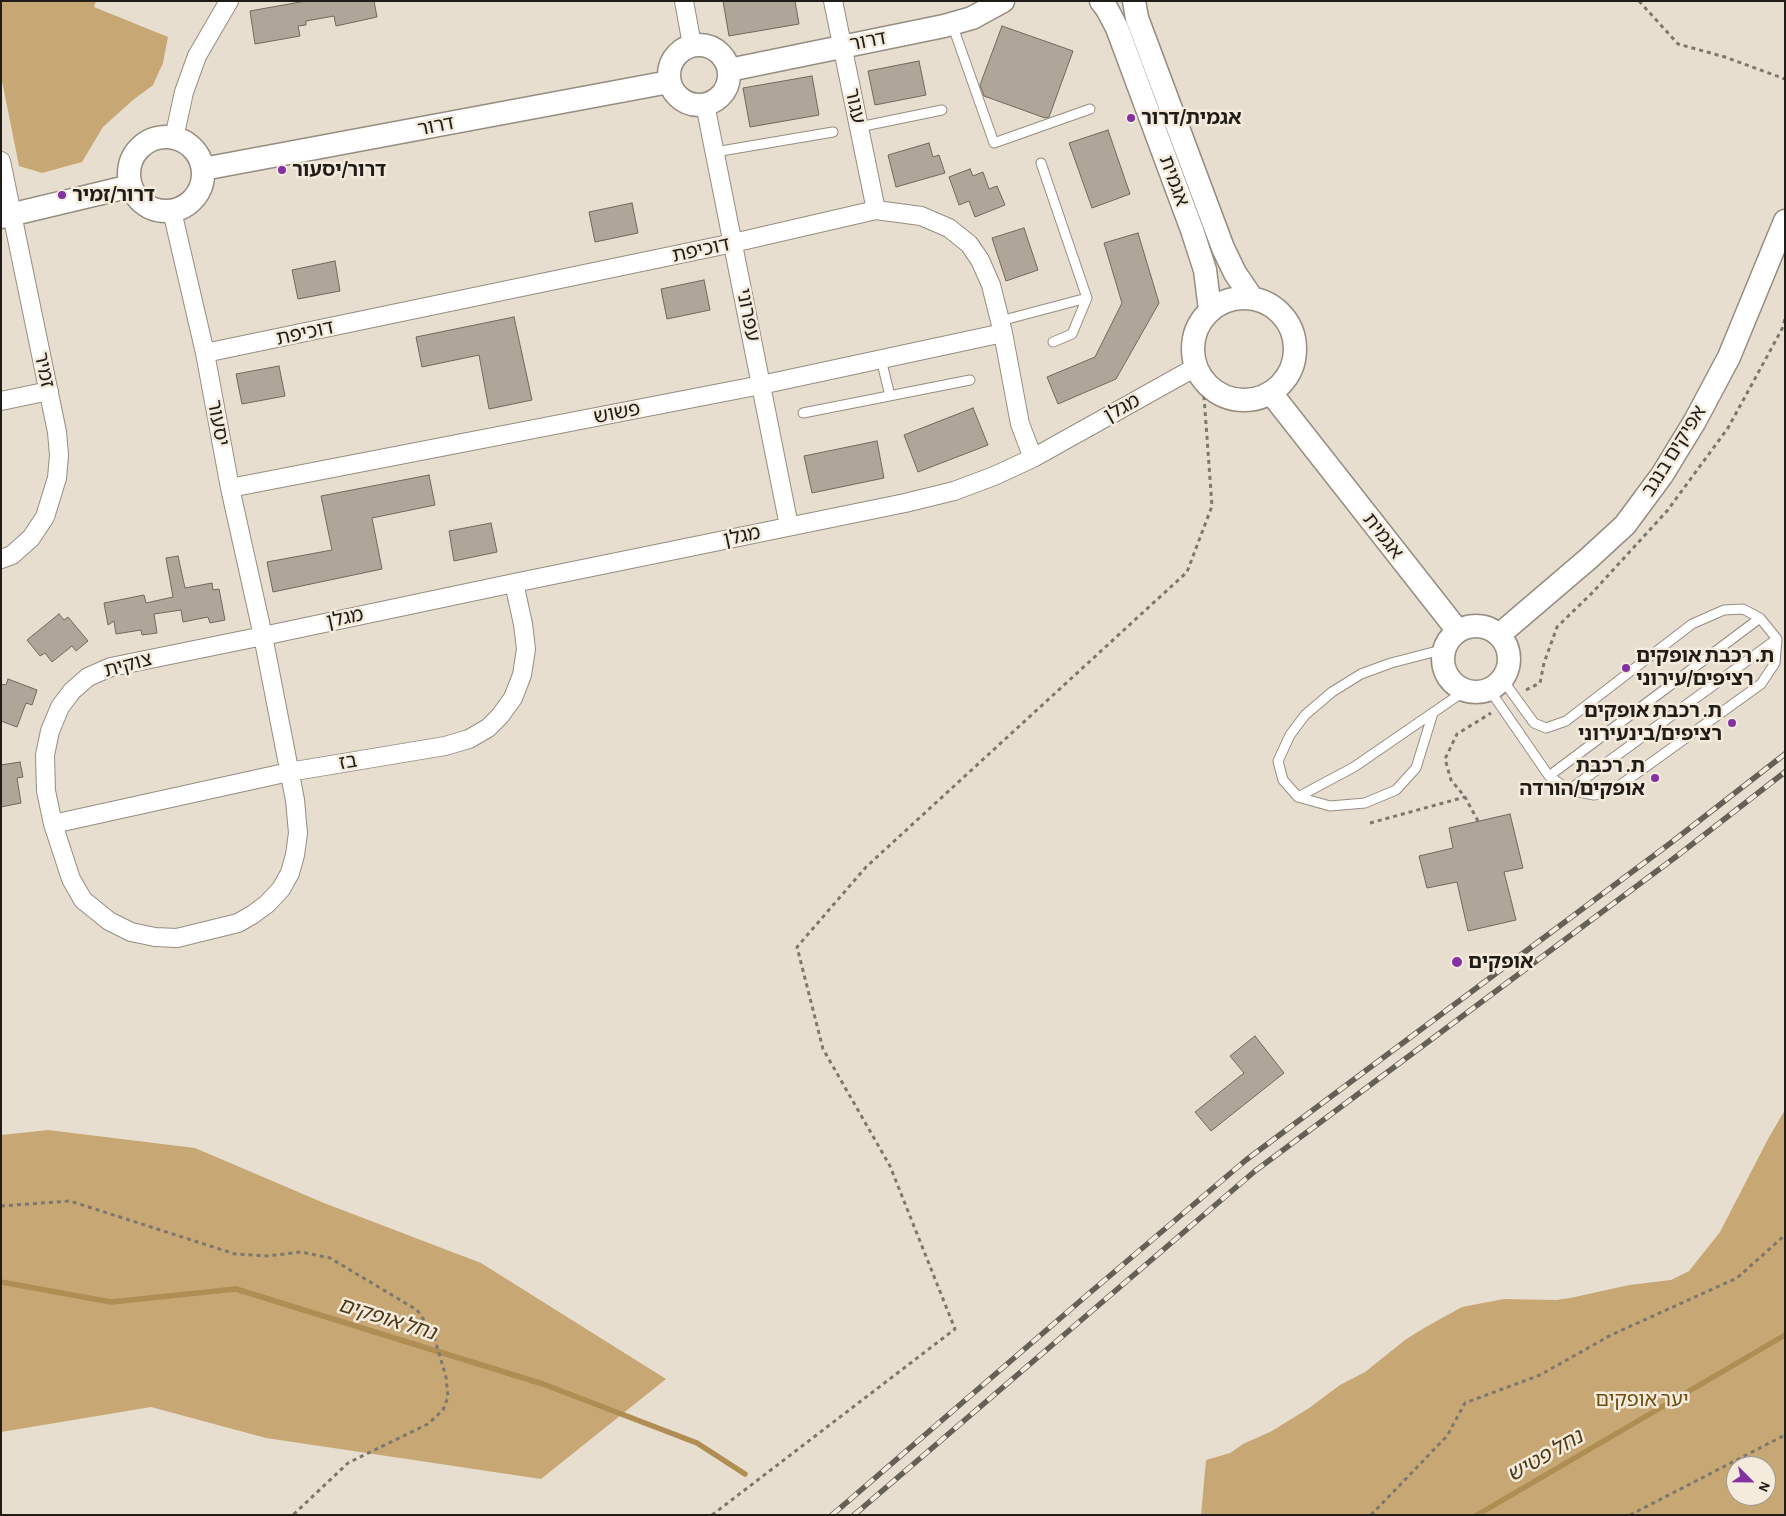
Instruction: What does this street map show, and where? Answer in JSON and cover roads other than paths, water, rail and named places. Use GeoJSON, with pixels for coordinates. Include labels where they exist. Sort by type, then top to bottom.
{"type":"FeatureCollection","features":[{"type":"Feature","properties":{"kind":"street"},"geometry":{"type":"LineString","coordinates":[[174,138],[184,92],[197,56],[229,1]]}},
{"type":"Feature","properties":{"kind":"street"},"geometry":{"type":"LineString","coordinates":[[684,1],[692,45]]}},
{"type":"Feature","properties":{"kind":"street","name":"עגור"},"geometry":{"type":"LineString","coordinates":[[833,1],[876,210]]}},
{"type":"Feature","properties":{"kind":"street","name":"דרור"},"geometry":{"type":"LineString","coordinates":[[728,70],[952,24],[972,18],[1003,1]]}},
{"type":"Feature","properties":{"kind":"street","name":"אגמית"},"geometry":{"type":"LineString","coordinates":[[1101,1],[1117,28],[1192,230],[1205,270],[1210,310]]}},
{"type":"Feature","properties":{"kind":"street","name":"אגמית"},"geometry":{"type":"LineString","coordinates":[[1134,1],[1137,18],[1223,248],[1235,273],[1252,298]]}},
{"type":"Feature","properties":{"kind":"street"},"geometry":{"type":"LineString","coordinates":[[692,45],[711,47],[720,53],[725,60],[728,70],[729,79],[726,88],[721,95],[706,104],[696,105],[687,103],[673,91],[669,82],[670,66],[673,59],[678,53],[692,45]]}},
{"type":"Feature","properties":{"kind":"street","name":"דרור"},"geometry":{"type":"LineString","coordinates":[[203,169],[669,82]]}},
{"type":"Feature","properties":{"kind":"street","name":"עפרוני"},"geometry":{"type":"LineString","coordinates":[[706,104],[789,526]]}},
{"type":"Feature","properties":{"kind":"street"},"geometry":{"type":"LineString","coordinates":[[164,137],[182,140],[196,152],[203,169],[200,188],[196,196],[189,203],[172,210],[155,209],[147,206],[140,200],[131,186],[129,176],[133,157],[139,149],[146,143],[164,137]]}},
{"type":"Feature","properties":{"kind":"street","name":"זמיר"},"geometry":{"type":"LineString","coordinates":[[1,161],[6,216],[49,392],[57,432],[58,456],[57,478],[45,517],[31,538],[12,555],[1,559]]}},
{"type":"Feature","properties":{"kind":"street"},"geometry":{"type":"LineString","coordinates":[[6,216],[131,186]]}},
{"type":"Feature","properties":{"kind":"street","name":"יסעור"},"geometry":{"type":"LineString","coordinates":[[172,210],[205,353],[230,488],[262,636]]}},
{"type":"Feature","properties":{"kind":"street","name":"דוכיפת"},"geometry":{"type":"LineString","coordinates":[[205,353],[733,243],[876,210],[921,216],[949,228],[969,244],[980,260],[991,284],[1020,424],[1033,458]]}},
{"type":"Feature","properties":{"kind":"street","name":"אפיקים בנגב"},"geometry":{"type":"LineString","coordinates":[[1499,635],[1625,525],[1662,475],[1695,421],[1729,356],[1785,221]]}},
{"type":"Feature","properties":{"kind":"street"},"geometry":{"type":"LineString","coordinates":[[1252,298],[1266,302],[1277,309],[1286,319],[1293,334],[1295,351],[1292,367],[1284,382],[1271,393],[1257,399],[1227,398],[1214,391],[1200,374],[1192,352],[1194,336],[1200,322],[1210,310],[1219,304],[1230,299],[1252,298]]}},
{"type":"Feature","properties":{"kind":"street","name":"פשוש"},"geometry":{"type":"LineString","coordinates":[[230,488],[761,385],[881,359],[1001,327]]}},
{"type":"Feature","properties":{"kind":"street","name":"מגלן"},"geometry":{"type":"LineString","coordinates":[[262,636],[905,503],[954,491],[994,476],[1033,458],[1200,374]]}},
{"type":"Feature","properties":{"kind":"street"},"geometry":{"type":"LineString","coordinates":[[1,401],[49,392]]}},
{"type":"Feature","properties":{"kind":"street","name":"אגמית"},"geometry":{"type":"LineString","coordinates":[[1271,393],[1458,631]]}},
{"type":"Feature","properties":{"kind":"street","name":"בז"},"geometry":{"type":"LineString","coordinates":[[52,824],[289,772],[445,746],[469,739],[488,728],[500,716],[513,698],[522,675],[526,649],[523,624],[514,583]]}},
{"type":"Feature","properties":{"kind":"street"},"geometry":{"type":"LineString","coordinates":[[1478,626],[1490,629],[1499,635],[1506,646],[1509,657],[1507,668],[1495,684],[1478,692],[1466,690],[1456,685],[1448,677],[1443,661],[1444,649],[1458,631],[1467,627],[1478,626]]}},
{"type":"Feature","properties":{"kind":"street","name":"צוקית"},"geometry":{"type":"LineString","coordinates":[[262,636],[295,800],[298,833],[290,873],[281,889],[267,904],[238,924],[177,938],[155,937],[131,932],[108,921],[83,900],[71,879],[52,824],[46,791],[45,755],[50,730],[60,707],[72,690],[88,677],[111,667],[262,636]]}},
{"type":"Feature","properties":{"kind":"lane"},"geometry":{"type":"LineString","coordinates":[[952,24],[994,143],[1090,108]]}},
{"type":"Feature","properties":{"kind":"lane"},"geometry":{"type":"LineString","coordinates":[[859,127],[942,110]]}},
{"type":"Feature","properties":{"kind":"lane"},"geometry":{"type":"LineString","coordinates":[[715,152],[833,132]]}},
{"type":"Feature","properties":{"kind":"lane"},"geometry":{"type":"LineString","coordinates":[[1041,163],[1087,298],[1072,334],[1053,342]]}},
{"type":"Feature","properties":{"kind":"lane"},"geometry":{"type":"LineString","coordinates":[[1001,327],[1087,298]]}},
{"type":"Feature","properties":{"kind":"lane"},"geometry":{"type":"LineString","coordinates":[[881,359],[890,396]]}},
{"type":"Feature","properties":{"kind":"lane"},"geometry":{"type":"LineString","coordinates":[[803,413],[970,380]]}},
{"type":"Feature","properties":{"kind":"lane"},"geometry":{"type":"LineString","coordinates":[[1724,610],[1743,610],[1760,618],[1777,639],[1775,663],[1761,684],[1612,792],[1594,795],[1569,790],[1549,776],[1501,708],[1495,684],[1534,724],[1546,728],[1566,721],[1692,624],[1724,610]]}},
{"type":"Feature","properties":{"kind":"lane"},"geometry":{"type":"LineString","coordinates":[[1549,776],[1760,618]]}},
{"type":"Feature","properties":{"kind":"lane"},"geometry":{"type":"LineString","coordinates":[[1569,790],[1777,639]]}},
{"type":"Feature","properties":{"kind":"lane"},"geometry":{"type":"LineString","coordinates":[[1433,713],[1416,768],[1396,790],[1365,803],[1330,806],[1298,797],[1283,780],[1278,760],[1290,735],[1305,715],[1332,692],[1360,674],[1391,663],[1444,649]]}},
{"type":"Feature","properties":{"kind":"lane"},"geometry":{"type":"LineString","coordinates":[[1298,797],[1354,767],[1466,690]]}},
{"type":"Feature","properties":{"kind":"waterway","name":"נחל אופקים"},"geometry":{"type":"LineString","coordinates":[[1,1282],[111,1302],[236,1289],[543,1384],[697,1443],[745,1474]]}},
{"type":"Feature","properties":{"kind":"waterway","name":"נחל פטיש"},"geometry":{"type":"LineString","coordinates":[[1477,1515],[1785,1335]]}},
{"type":"Feature","properties":{"kind":"railway"},"geometry":{"type":"LineString","coordinates":[[832,1515],[1246,1160],[1668,845],[1785,754]]}},
{"type":"Feature","properties":{"kind":"railway"},"geometry":{"type":"LineString","coordinates":[[854,1515],[1255,1171],[1677,856],[1785,772]]}},
{"type":"Feature","properties":{"kind":"place","name":"אגמית/דרור"},"geometry":{"type":"Point","coordinates":[1131,118]}},
{"type":"Feature","properties":{"kind":"place","name":"דרור/יסעור"},"geometry":{"type":"Point","coordinates":[282,170]}},
{"type":"Feature","properties":{"kind":"place","name":"דרור/זמיר"},"geometry":{"type":"Point","coordinates":[62,195]}},
{"type":"Feature","properties":{"kind":"place","name":"ת. רכבת אופקים רציפים/עירוני"},"geometry":{"type":"Point","coordinates":[1626,668]}},
{"type":"Feature","properties":{"kind":"place","name":"ת. רכבת אופקים רציפים/בינעירוני"},"geometry":{"type":"Point","coordinates":[1732,723]}},
{"type":"Feature","properties":{"kind":"place","name":"ת. רכבת אופקים/הורדה"},"geometry":{"type":"Point","coordinates":[1655,778]}},
{"type":"Feature","properties":{"kind":"place","name":"אופקים"},"geometry":{"type":"Point","coordinates":[1457,962]}},
{"type":"Feature","properties":{"kind":"park label","name":"יער אופקים"},"geometry":{"type":"Point","coordinates":[1642,1400]}}]}
